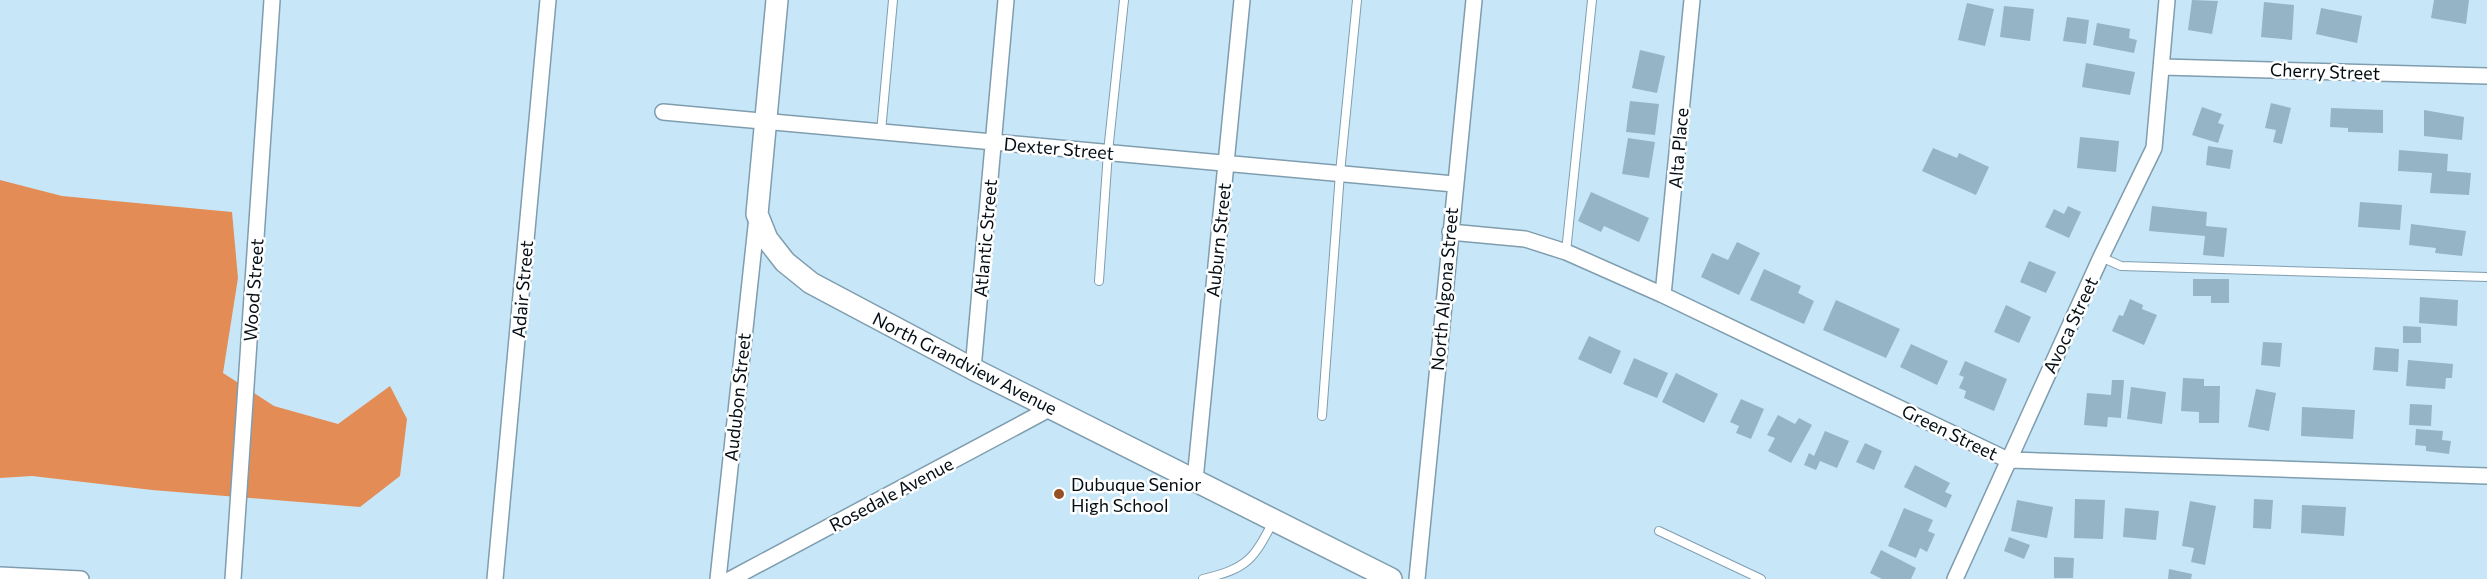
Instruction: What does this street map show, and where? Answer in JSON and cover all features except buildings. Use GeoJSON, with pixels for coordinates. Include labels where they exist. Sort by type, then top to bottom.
{"type":"FeatureCollection","features":[{"type":"Feature","properties":{"kind":"street","name":"Wood Street"},"geometry":{"type":"LineString","coordinates":[[233,579],[272,0]]}},
{"type":"Feature","properties":{"kind":"street","name":"Adair Street"},"geometry":{"type":"LineString","coordinates":[[495,579],[548,0]]}},
{"type":"Feature","properties":{"kind":"street","name":"North Grandview Avenue"},"geometry":{"type":"LineString","coordinates":[[777,0],[757,214],[767,238],[785,262],[811,283],[973,369],[1390,579]]}},
{"type":"Feature","properties":{"kind":"street","name":"Atlantic Street"},"geometry":{"type":"LineString","coordinates":[[973,369],[1006,0]]}},
{"type":"Feature","properties":{"kind":"street","name":"Auburn Street"},"geometry":{"type":"LineString","coordinates":[[1195,480],[1242,0]]}},
{"type":"Feature","properties":{"kind":"street","name":"North Algona Street"},"geometry":{"type":"LineString","coordinates":[[1417,579],[1454,184],[1474,0]]}},
{"type":"Feature","properties":{"kind":"street","name":"Alta Place"},"geometry":{"type":"LineString","coordinates":[[1663,295],[1692,0]]}},
{"type":"Feature","properties":{"kind":"street","name":"Avoca Street"},"geometry":{"type":"LineString","coordinates":[[1955,579],[2101,256],[2154,148],[2163,67],[2167,0]]}},
{"type":"Feature","properties":{"kind":"street","name":"Cherry Street"},"geometry":{"type":"LineString","coordinates":[[2163,67],[2487,76]]}},
{"type":"Feature","properties":{"kind":"street","name":"Dexter Street"},"geometry":{"type":"LineString","coordinates":[[663,112],[1454,184]]}},
{"type":"Feature","properties":{"kind":"street","name":"Audubon Street"},"geometry":{"type":"LineString","coordinates":[[718,579],[757,214]]}},
{"type":"Feature","properties":{"kind":"street","name":"Green Street"},"geometry":{"type":"LineString","coordinates":[[1450,232],[1525,239],[1566,252],[1663,295],[2008,460],[2487,476]]}},
{"type":"Feature","properties":{"kind":"street","name":"Rosedale Avenue"},"geometry":{"type":"LineString","coordinates":[[731,579],[1052,408]]}},
{"type":"Feature","properties":{"kind":"street"},"geometry":{"type":"LineString","coordinates":[[0,574],[81,579]]}},
{"type":"Feature","properties":{"kind":"lane"},"geometry":{"type":"LineString","coordinates":[[881,132],[893,0]]}},
{"type":"Feature","properties":{"kind":"lane"},"geometry":{"type":"LineString","coordinates":[[1100,281],[1108,152],[1124,0]]}},
{"type":"Feature","properties":{"kind":"lane"},"geometry":{"type":"LineString","coordinates":[[1322,416],[1340,173],[1357,0]]}},
{"type":"Feature","properties":{"kind":"lane"},"geometry":{"type":"LineString","coordinates":[[1566,252],[1592,0]]}},
{"type":"Feature","properties":{"kind":"lane"},"geometry":{"type":"LineString","coordinates":[[2101,256],[2121,266],[2487,277]]}},
{"type":"Feature","properties":{"kind":"lane"},"geometry":{"type":"LineString","coordinates":[[1203,579],[1237,568],[1257,553],[1274,520]]}},
{"type":"Feature","properties":{"kind":"lane"},"geometry":{"type":"LineString","coordinates":[[1659,531],[1761,579]]}},
{"type":"Feature","properties":{"kind":"shaded area"},"geometry":{"type":"Polygon","coordinates":[[[0,180],[62,196],[232,212],[238,278],[223,373],[274,406],[338,424],[390,386],[407,419],[400,476],[360,507],[152,490],[32,476],[0,478],[0,180]]]}},
{"type":"Feature","properties":{"kind":"place","name":"Dubuque Senior High School"},"geometry":{"type":"Point","coordinates":[1059,494]}}]}
